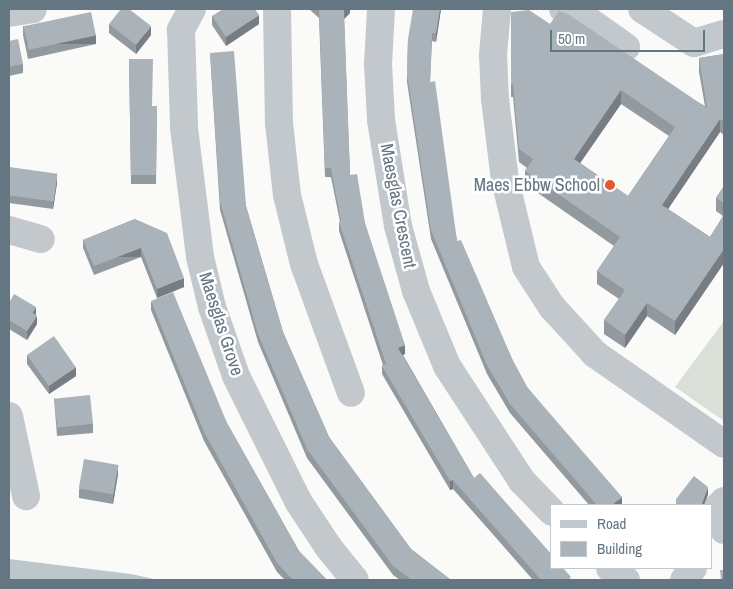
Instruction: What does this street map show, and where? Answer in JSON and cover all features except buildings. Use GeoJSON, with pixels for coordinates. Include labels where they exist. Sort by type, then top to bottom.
{"type":"FeatureCollection","features":[{"type":"Feature","properties":{"kind":"street"},"geometry":{"type":"LineString","coordinates":[[9,13],[33,9]]}},
{"type":"Feature","properties":{"kind":"street","name":"Maesglas Grove"},"geometry":{"type":"LineString","coordinates":[[192,9],[182,30],[184,128],[198,239],[212,307],[236,376],[285,477],[329,548],[355,580]]}},
{"type":"Feature","properties":{"kind":"street"},"geometry":{"type":"LineString","coordinates":[[277,9],[279,123],[287,195],[304,264],[351,393]]}},
{"type":"Feature","properties":{"kind":"street","name":"Maesglas Crescent"},"geometry":{"type":"LineString","coordinates":[[381,9],[378,64],[381,120],[398,226],[416,291],[447,366],[522,481],[550,510]]}},
{"type":"Feature","properties":{"kind":"street"},"geometry":{"type":"LineString","coordinates":[[497,9],[493,55],[494,99],[505,180],[526,267],[552,308],[595,354],[724,444]]}},
{"type":"Feature","properties":{"kind":"street"},"geometry":{"type":"LineString","coordinates":[[563,9],[582,16],[626,47]]}},
{"type":"Feature","properties":{"kind":"street"},"geometry":{"type":"LineString","coordinates":[[642,9],[694,43],[724,34]]}},
{"type":"Feature","properties":{"kind":"street"},"geometry":{"type":"LineString","coordinates":[[9,230],[41,239]]}},
{"type":"Feature","properties":{"kind":"street"},"geometry":{"type":"LineString","coordinates":[[9,416],[26,496]]}},
{"type":"Feature","properties":{"kind":"street"},"geometry":{"type":"LineString","coordinates":[[719,533],[715,513],[724,501]]}},
{"type":"Feature","properties":{"kind":"street"},"geometry":{"type":"LineString","coordinates":[[611,569],[626,580]]}},
{"type":"Feature","properties":{"kind":"street"},"geometry":{"type":"LineString","coordinates":[[684,580],[692,569]]}},
{"type":"Feature","properties":{"kind":"shaded area"},"geometry":{"type":"Polygon","coordinates":[[[724,321],[724,421],[675,387],[724,321]]]}},
{"type":"Feature","properties":{"kind":"shaded area"},"geometry":{"type":"Polygon","coordinates":[[[9,559],[131,574],[158,580],[9,580],[9,559]]]}},
{"type":"Feature","properties":{"kind":"place","name":"Maes Ebbw School"},"geometry":{"type":"Point","coordinates":[610,185]}}]}
